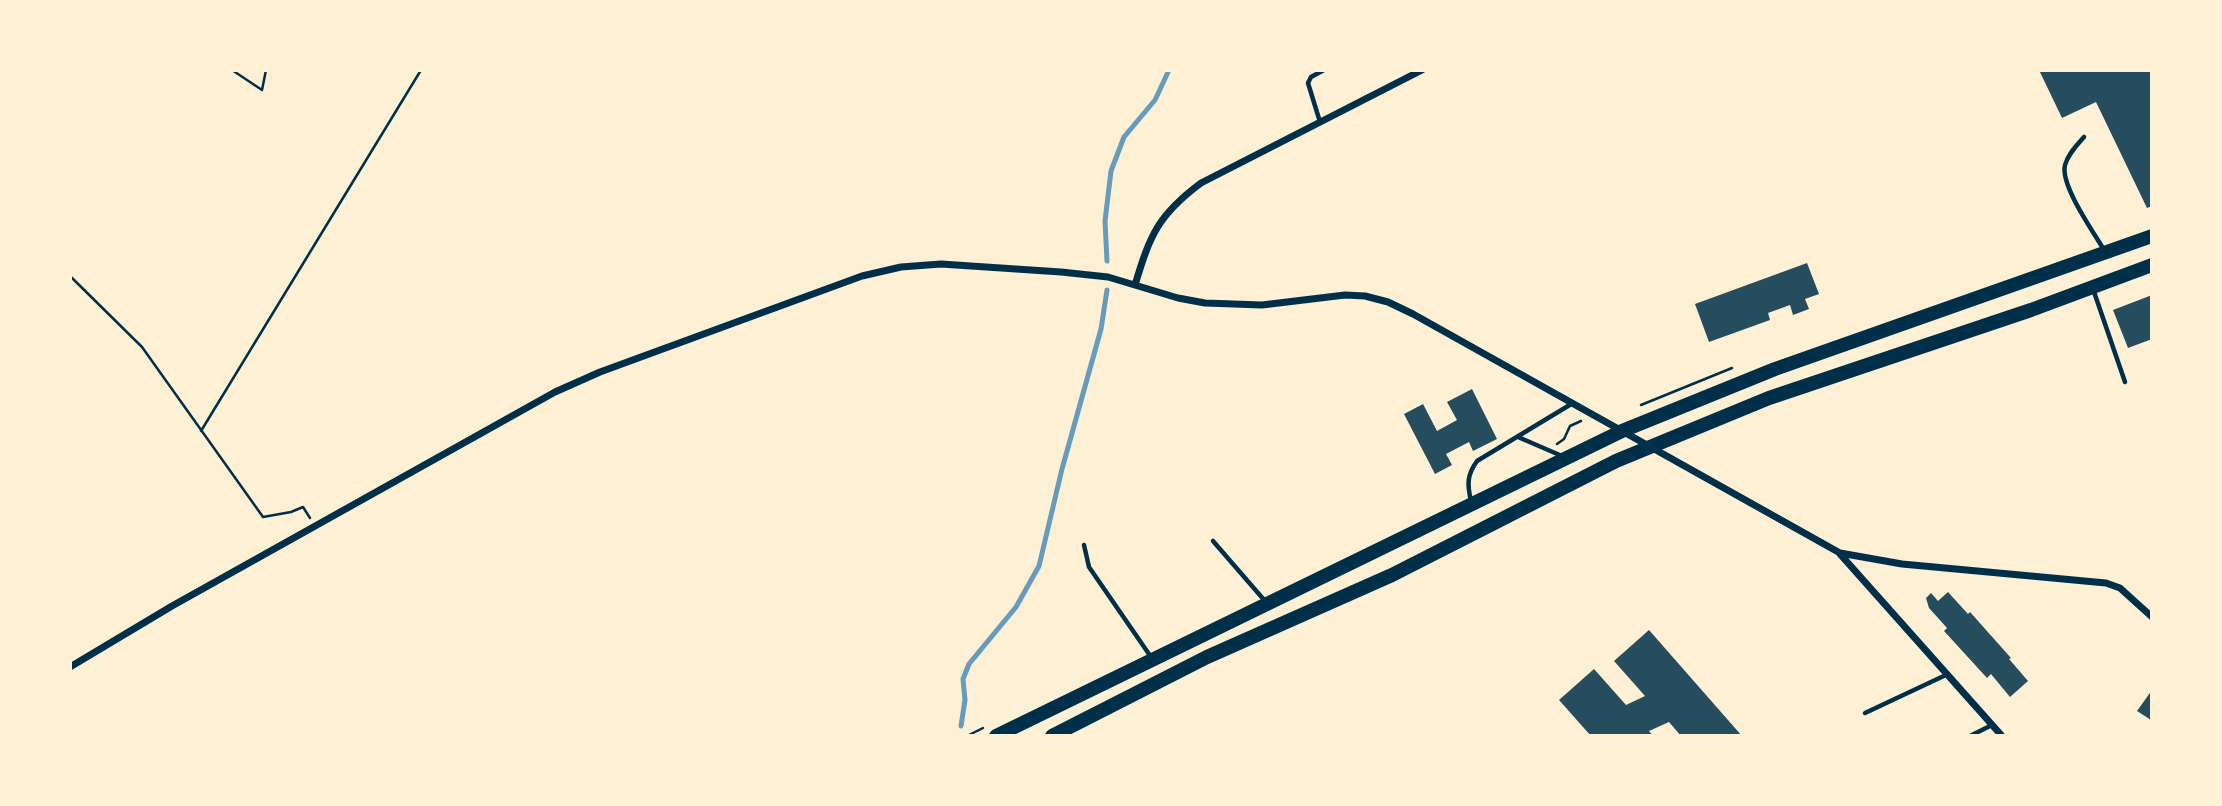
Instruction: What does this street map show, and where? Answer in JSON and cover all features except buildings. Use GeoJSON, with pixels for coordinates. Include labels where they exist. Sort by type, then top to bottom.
{"type":"FeatureCollection","features":[{"type":"Feature","properties":{"kind":"main road"},"geometry":{"type":"LineString","coordinates":[[996,736],[1622,431],[1775,369],[2152,236]]}},
{"type":"Feature","properties":{"kind":"main road"},"geometry":{"type":"LineString","coordinates":[[1052,736],[1207,657],[1392,575],[1585,476],[1650,447],[1769,398],[2152,265]]}},
{"type":"Feature","properties":{"kind":"street"},"geometry":{"type":"LineString","coordinates":[[1135,285],[1151,237],[1160,220],[1177,201],[1201,183],[1422,70]]}},
{"type":"Feature","properties":{"kind":"street"},"geometry":{"type":"LineString","coordinates":[[70,667],[172,606],[555,392],[600,372],[862,276],[901,267],[941,264],[1092,274],[1178,298],[1234,305],[1262,305],[1320,296],[1364,296],[1388,302],[1840,553],[2002,736]]}},
{"type":"Feature","properties":{"kind":"street"},"geometry":{"type":"LineString","coordinates":[[1840,553],[1902,564],[2106,583],[2132,596],[2152,617]]}},
{"type":"Feature","properties":{"kind":"lane"},"geometry":{"type":"LineString","coordinates":[[1320,123],[1308,83],[1311,77],[1324,70]]}},
{"type":"Feature","properties":{"kind":"lane"},"geometry":{"type":"LineString","coordinates":[[2084,137],[2070,154],[2065,167],[2066,182],[2106,253]]}},
{"type":"Feature","properties":{"kind":"lane"},"geometry":{"type":"LineString","coordinates":[[2092,288],[2125,382]]}},
{"type":"Feature","properties":{"kind":"lane"},"geometry":{"type":"LineString","coordinates":[[1472,505],[1467,485],[1469,472],[1477,461],[1573,404]]}},
{"type":"Feature","properties":{"kind":"lane"},"geometry":{"type":"LineString","coordinates":[[1517,436],[1566,458]]}},
{"type":"Feature","properties":{"kind":"lane"},"geometry":{"type":"LineString","coordinates":[[1213,541],[1267,605]]}},
{"type":"Feature","properties":{"kind":"lane"},"geometry":{"type":"LineString","coordinates":[[1084,545],[1088,567],[1153,660]]}},
{"type":"Feature","properties":{"kind":"lane"},"geometry":{"type":"LineString","coordinates":[[1865,713],[1948,674]]}},
{"type":"Feature","properties":{"kind":"lane"},"geometry":{"type":"LineString","coordinates":[[1970,736],[1992,724]]}},
{"type":"Feature","properties":{"kind":"path"},"geometry":{"type":"LineString","coordinates":[[232,70],[261,90],[266,70]]}},
{"type":"Feature","properties":{"kind":"path"},"geometry":{"type":"LineString","coordinates":[[201,430],[421,70]]}},
{"type":"Feature","properties":{"kind":"path"},"geometry":{"type":"LineString","coordinates":[[70,276],[142,347],[263,517],[291,512],[303,506],[316,526]]}},
{"type":"Feature","properties":{"kind":"path"},"geometry":{"type":"LineString","coordinates":[[1564,439],[1570,426]]}},
{"type":"Feature","properties":{"kind":"waterway"},"geometry":{"type":"LineString","coordinates":[[1107,261],[1105,221],[1111,171],[1124,137],[1155,100],[1169,70]]}},
{"type":"Feature","properties":{"kind":"waterway"},"geometry":{"type":"LineString","coordinates":[[961,726],[965,700],[963,679],[969,664],[1016,607],[1039,566],[1062,469],[1101,329],[1107,290]]}}]}
